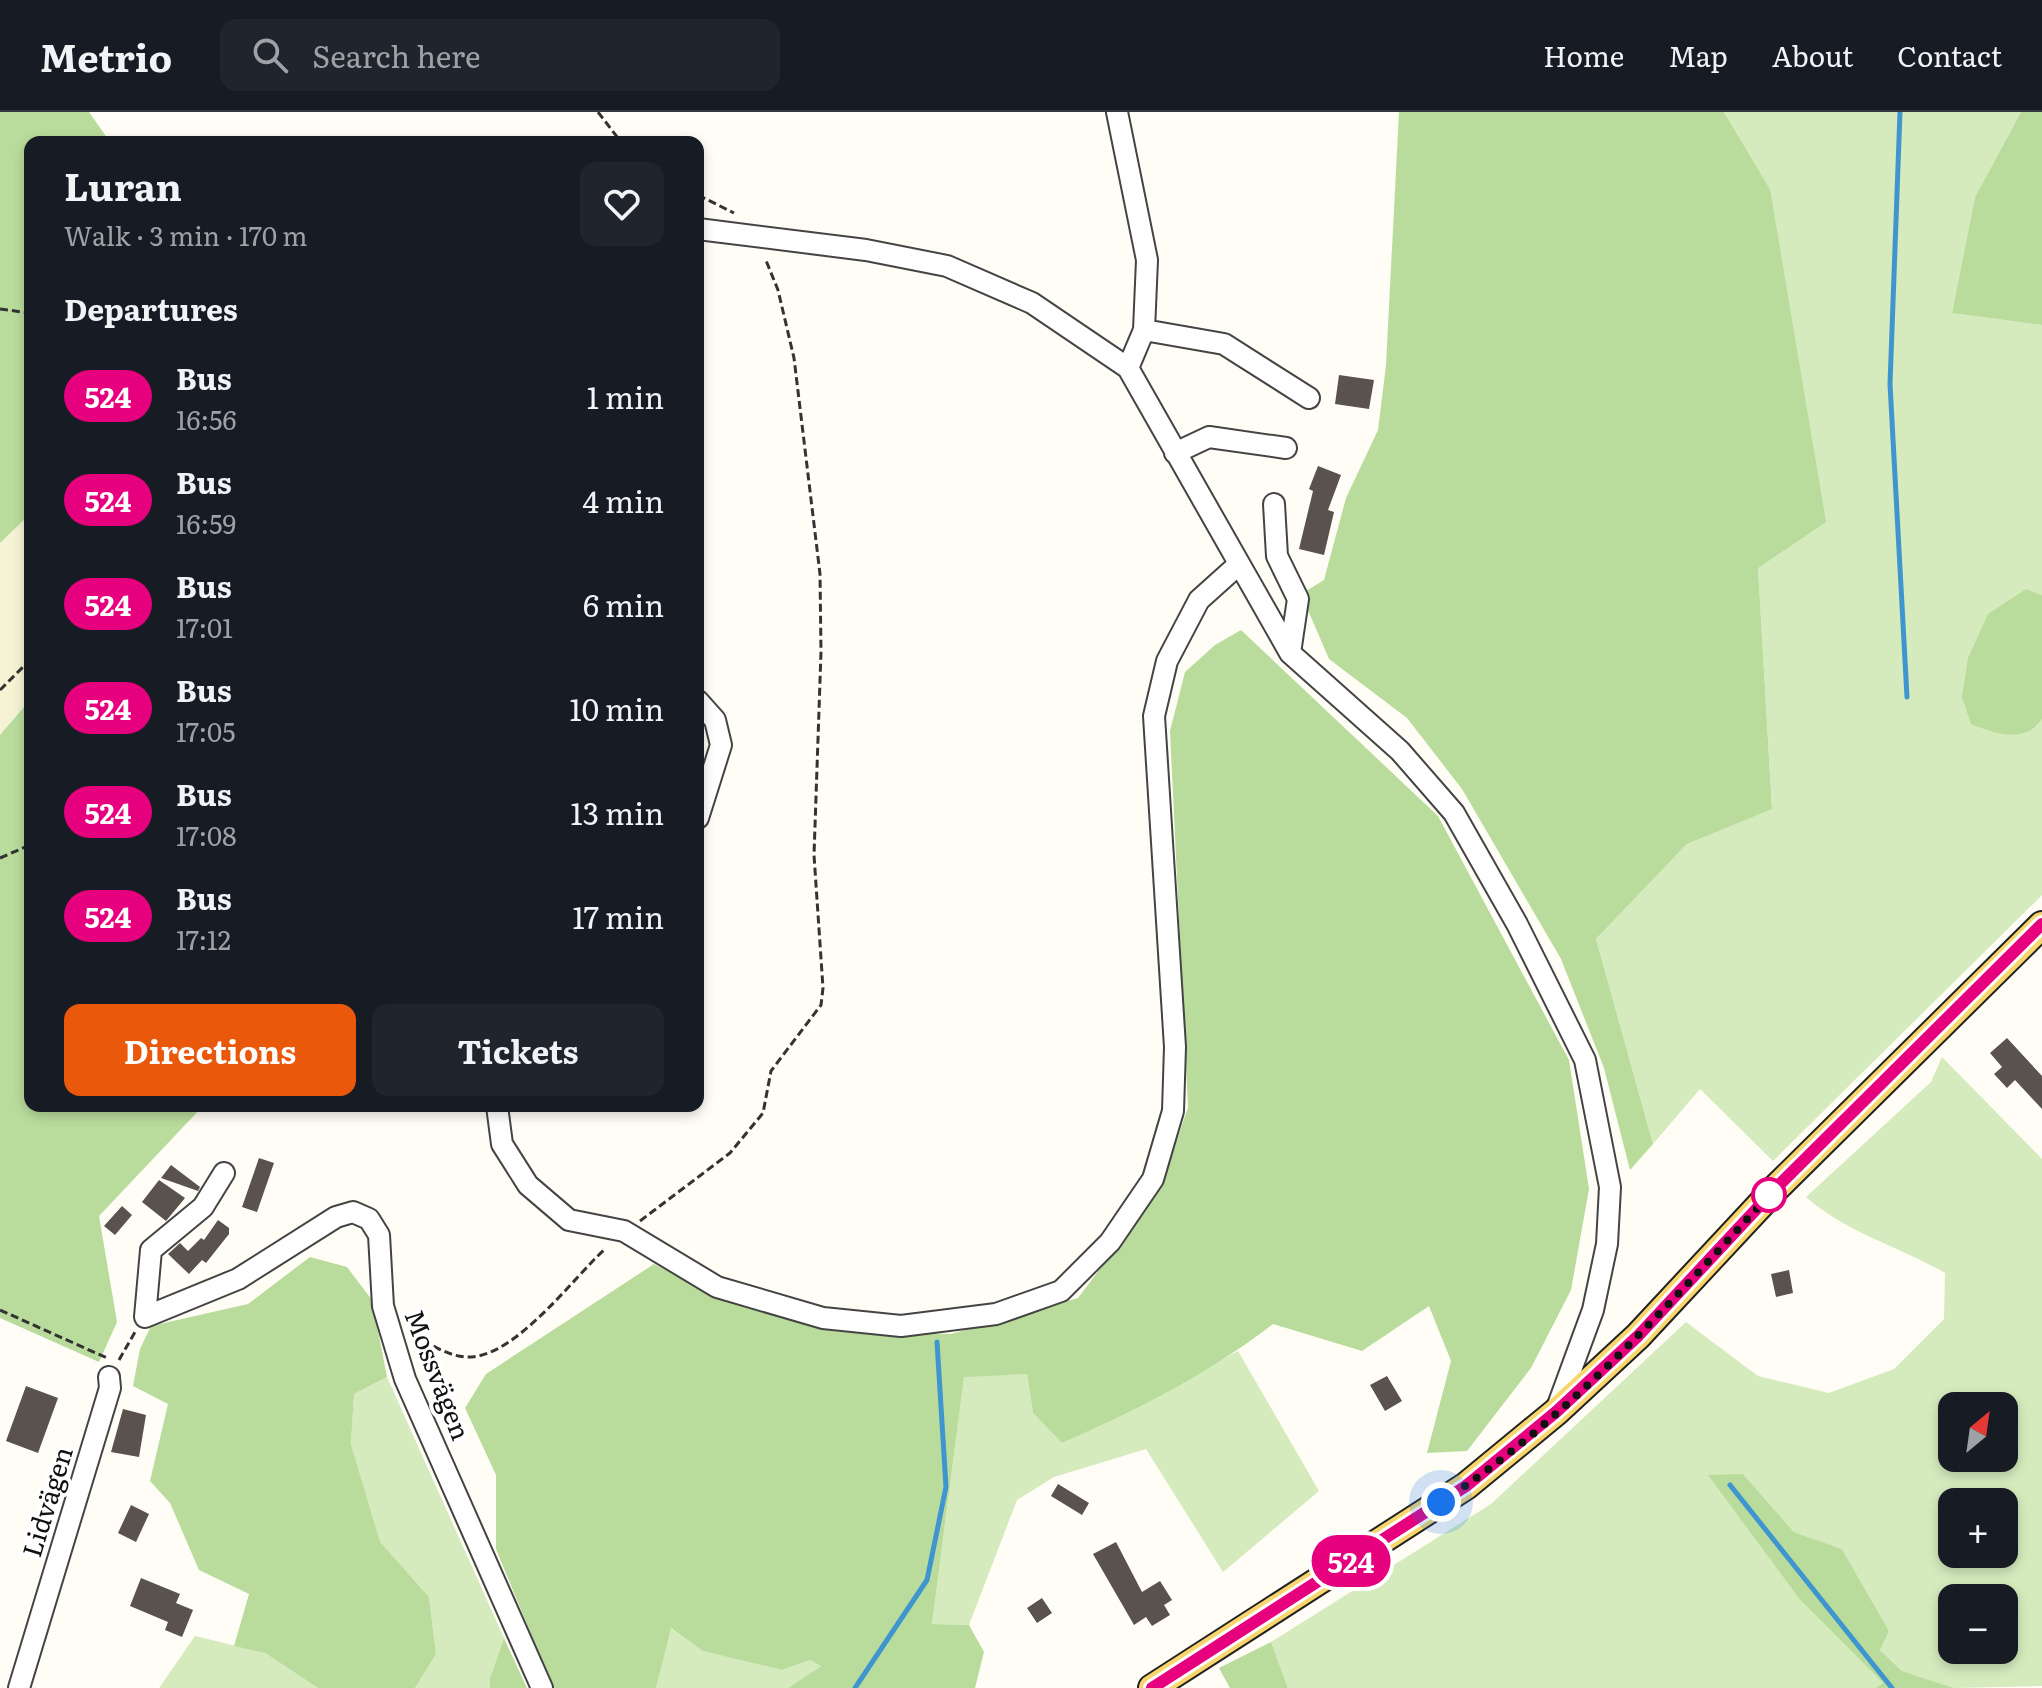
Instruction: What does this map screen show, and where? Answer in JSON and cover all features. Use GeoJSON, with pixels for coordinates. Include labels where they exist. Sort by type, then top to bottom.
{"type":"FeatureCollection","features":[{"type":"Feature","properties":{"kind":"main road"},"geometry":{"type":"LineString","coordinates":[[1152,1688],[1466,1486],[1556,1412],[1638,1336],[1776,1188],[2042,925]]}},
{"type":"Feature","properties":{"kind":"lane"},"geometry":{"type":"LineString","coordinates":[[1117,112],[1147,260],[1144,330],[1128,368]]}},
{"type":"Feature","properties":{"kind":"lane"},"geometry":{"type":"LineString","coordinates":[[704,230],[866,250],[947,266],[1032,303],[1128,368],[1290,653],[1400,751],[1454,813],[1517,924],[1585,1060],[1610,1187],[1607,1244],[1593,1310],[1556,1412]]}},
{"type":"Feature","properties":{"kind":"lane"},"geometry":{"type":"LineString","coordinates":[[1144,330],[1224,344],[1309,398]]}},
{"type":"Feature","properties":{"kind":"lane"},"geometry":{"type":"LineString","coordinates":[[1175,453],[1209,437],[1286,448]]}},
{"type":"Feature","properties":{"kind":"lane"},"geometry":{"type":"LineString","coordinates":[[1274,504],[1277,556],[1298,599],[1290,653]]}},
{"type":"Feature","properties":{"kind":"lane"},"geometry":{"type":"LineString","coordinates":[[498,1112],[502,1144],[528,1185],[569,1220],[624,1231],[717,1287],[823,1318],[901,1326],[996,1314],[1061,1291],[1110,1242],[1153,1179],[1173,1111],[1175,1047],[1154,716],[1167,661],[1199,600],[1238,565]]}},
{"type":"Feature","properties":{"kind":"lane"},"geometry":{"type":"LineString","coordinates":[[704,708],[715,720],[721,745],[704,799]]}},
{"type":"Feature","properties":{"kind":"lane"},"geometry":{"type":"LineString","coordinates":[[145,1317],[151,1250],[203,1207],[224,1173]]}},
{"type":"Feature","properties":{"kind":"lane","name":"Mossvägen"},"geometry":{"type":"LineString","coordinates":[[145,1317],[238,1279],[336,1217],[353,1212],[369,1219],[379,1235],[383,1306],[405,1379],[542,1688]]}},
{"type":"Feature","properties":{"kind":"lane","name":"Lidvägen"},"geometry":{"type":"LineString","coordinates":[[19,1688],[113,1371]]}},
{"type":"Feature","properties":{"kind":"path"},"geometry":{"type":"LineString","coordinates":[[598,112],[616,136]]}},
{"type":"Feature","properties":{"kind":"path"},"geometry":{"type":"LineString","coordinates":[[395,1346],[417,1336],[439,1349],[468,1357],[488,1352],[531,1327],[624,1231],[730,1153],[763,1113],[771,1071],[821,1005],[823,988],[814,855],[821,652],[820,574],[794,358],[778,290],[755,235]]}},
{"type":"Feature","properties":{"kind":"path"},"geometry":{"type":"LineString","coordinates":[[0,309],[24,312]]}},
{"type":"Feature","properties":{"kind":"path"},"geometry":{"type":"LineString","coordinates":[[0,690],[24,666]]}},
{"type":"Feature","properties":{"kind":"path"},"geometry":{"type":"LineString","coordinates":[[0,858],[24,848]]}},
{"type":"Feature","properties":{"kind":"path"},"geometry":{"type":"LineString","coordinates":[[0,1310],[97,1351],[113,1371],[145,1317]]}},
{"type":"Feature","properties":{"kind":"shaded area"},"geometry":{"type":"Polygon","coordinates":[[[24,520],[24,707],[0,735],[0,543],[24,520]]]}},
{"type":"Feature","properties":{"kind":"green space"},"geometry":{"type":"Polygon","coordinates":[[[0,112],[89,112],[106,136],[24,136],[24,520],[0,543],[0,112]]]}},
{"type":"Feature","properties":{"kind":"green space"},"geometry":{"type":"Polygon","coordinates":[[[1399,112],[1724,112],[1770,189],[1826,522],[1758,568],[1772,809],[1687,844],[1596,939],[1653,1144],[1630,1170],[1604,1068],[1561,959],[1462,789],[1407,718],[1329,659],[1301,594],[1324,580],[1346,498],[1378,430],[1386,365],[1399,112]]]}},
{"type":"Feature","properties":{"kind":"green space"},"geometry":{"type":"Polygon","coordinates":[[[1724,112],[2021,112],[1975,197],[1952,313],[2042,325],[2042,595],[2026,589],[2036,727],[2042,719],[2042,895],[1773,1161],[1700,1089],[1653,1144],[1596,939],[1687,844],[1772,808],[1758,568],[1770,189],[1724,112]]]}},
{"type":"Feature","properties":{"kind":"green space"},"geometry":{"type":"Polygon","coordinates":[[[2021,112],[2042,112],[2042,325],[1952,313],[1975,197],[2021,112]]]}},
{"type":"Feature","properties":{"kind":"green space"},"geometry":{"type":"Polygon","coordinates":[[[2026,589],[2042,595],[2042,719],[2027,732],[2009,735],[1971,724],[1962,697],[1968,658],[1988,614],[2026,589]]]}},
{"type":"Feature","properties":{"kind":"green space"},"geometry":{"type":"Polygon","coordinates":[[[1241,630],[1438,816],[1569,1060],[1589,1189],[1571,1290],[1531,1368],[1467,1451],[1427,1453],[1451,1361],[1429,1306],[1362,1351],[1273,1324],[1224,1359],[1171,1390],[1062,1443],[1033,1413],[1027,1374],[964,1377],[932,1624],[969,1625],[984,1652],[975,1688],[788,1688],[821,1666],[810,1660],[782,1670],[703,1651],[671,1628],[656,1688],[553,1688],[496,1549],[496,1475],[465,1408],[486,1374],[654,1264],[733,1304],[832,1331],[951,1334],[1078,1298],[1161,1188],[1188,1107],[1170,731],[1185,672],[1215,645],[1241,630]]]}},
{"type":"Feature","properties":{"kind":"green space"},"geometry":{"type":"Polygon","coordinates":[[[24,707],[24,1112],[197,1112],[99,1216],[117,1322],[99,1362],[0,1318],[0,735],[24,707]]]}},
{"type":"Feature","properties":{"kind":"green space"},"geometry":{"type":"Polygon","coordinates":[[[1942,1057],[2042,1159],[2042,1686],[1954,1688],[1902,1671],[1880,1650],[1889,1631],[1842,1549],[1794,1532],[1743,1474],[1801,1601],[1883,1683],[1875,1688],[1288,1688],[1271,1642],[1491,1504],[1686,1322],[1758,1376],[1829,1393],[1894,1369],[1944,1319],[1945,1273],[1855,1230],[1806,1197],[1931,1082],[1942,1057]]]}},
{"type":"Feature","properties":{"kind":"green space"},"geometry":{"type":"Polygon","coordinates":[[[310,1257],[347,1267],[372,1300],[387,1377],[354,1394],[351,1444],[380,1542],[429,1597],[436,1654],[415,1688],[318,1688],[265,1653],[234,1646],[249,1594],[199,1570],[170,1503],[150,1481],[168,1404],[133,1386],[140,1349],[151,1326],[248,1304],[310,1257]]]}},
{"type":"Feature","properties":{"kind":"green space"},"geometry":{"type":"Polygon","coordinates":[[[1238,1351],[1319,1491],[1223,1572],[1146,1449],[1054,1477],[1017,1500],[969,1625],[932,1624],[964,1376],[1027,1374],[1033,1413],[1062,1443],[1106,1423],[1238,1351]]]}},
{"type":"Feature","properties":{"kind":"green space"},"geometry":{"type":"Polygon","coordinates":[[[387,1377],[504,1638],[490,1678],[490,1688],[415,1688],[436,1654],[429,1597],[380,1543],[351,1444],[354,1394],[387,1377]]]}},
{"type":"Feature","properties":{"kind":"green space"},"geometry":{"type":"Polygon","coordinates":[[[1743,1474],[1794,1532],[1842,1549],[1889,1631],[1880,1650],[1902,1671],[1954,1688],[1875,1688],[1883,1683],[1801,1601],[1708,1475],[1743,1474]]]}},
{"type":"Feature","properties":{"kind":"green space"},"geometry":{"type":"Polygon","coordinates":[[[670,1628],[704,1651],[782,1670],[810,1660],[821,1666],[788,1688],[656,1688],[670,1628]]]}},
{"type":"Feature","properties":{"kind":"green space"},"geometry":{"type":"Polygon","coordinates":[[[195,1636],[265,1653],[318,1688],[159,1688],[195,1636]]]}},
{"type":"Feature","properties":{"kind":"green space"},"geometry":{"type":"Polygon","coordinates":[[[504,1638],[527,1688],[490,1688],[490,1678],[504,1638]]]}},
{"type":"Feature","properties":{"kind":"green space"},"geometry":{"type":"Polygon","coordinates":[[[1271,1642],[1288,1688],[1230,1688],[1219,1668],[1271,1642]]]}},
{"type":"Feature","properties":{"kind":"building"},"geometry":{"type":"Polygon","coordinates":[[[1339,375],[1374,380],[1369,409],[1335,404],[1339,375]]]}},
{"type":"Feature","properties":{"kind":"building"},"geometry":{"type":"Polygon","coordinates":[[[1318,466],[1341,475],[1328,510],[1334,512],[1324,555],[1299,549],[1313,491],[1309,489],[1318,466]]]}},
{"type":"Feature","properties":{"kind":"building"},"geometry":{"type":"Polygon","coordinates":[[[2007,1038],[2042,1076],[2042,1109],[2015,1080],[2007,1088],[1994,1074],[2002,1067],[1990,1053],[2007,1038]]]}},
{"type":"Feature","properties":{"kind":"building"},"geometry":{"type":"Polygon","coordinates":[[[259,1158],[274,1163],[257,1212],[242,1207],[259,1158]]]}},
{"type":"Feature","properties":{"kind":"building"},"geometry":{"type":"Polygon","coordinates":[[[171,1165],[200,1187],[198,1191],[161,1178],[171,1165]]]}},
{"type":"Feature","properties":{"kind":"building"},"geometry":{"type":"Polygon","coordinates":[[[159,1180],[185,1198],[166,1221],[142,1202],[159,1180]]]}},
{"type":"Feature","properties":{"kind":"building"},"geometry":{"type":"Polygon","coordinates":[[[122,1206],[132,1215],[115,1235],[104,1226],[122,1206]]]}},
{"type":"Feature","properties":{"kind":"building"},"geometry":{"type":"Polygon","coordinates":[[[218,1220],[229,1228],[229,1234],[206,1263],[202,1260],[189,1274],[168,1254],[180,1243],[188,1251],[201,1238],[204,1240],[218,1220]]]}},
{"type":"Feature","properties":{"kind":"building"},"geometry":{"type":"Polygon","coordinates":[[[1789,1270],[1793,1293],[1776,1297],[1771,1274],[1789,1270]]]}},
{"type":"Feature","properties":{"kind":"building"},"geometry":{"type":"Polygon","coordinates":[[[1387,1376],[1402,1401],[1385,1411],[1370,1385],[1387,1376]]]}},
{"type":"Feature","properties":{"kind":"building"},"geometry":{"type":"Polygon","coordinates":[[[26,1386],[58,1398],[38,1453],[6,1441],[26,1386]]]}},
{"type":"Feature","properties":{"kind":"building"},"geometry":{"type":"Polygon","coordinates":[[[123,1409],[146,1415],[139,1457],[111,1452],[123,1409]]]}},
{"type":"Feature","properties":{"kind":"building"},"geometry":{"type":"Polygon","coordinates":[[[1058,1484],[1089,1503],[1082,1515],[1051,1496],[1058,1484]]]}},
{"type":"Feature","properties":{"kind":"building"},"geometry":{"type":"Polygon","coordinates":[[[131,1505],[149,1514],[136,1542],[118,1533],[131,1505]]]}},
{"type":"Feature","properties":{"kind":"building"},"geometry":{"type":"Polygon","coordinates":[[[1116,1542],[1142,1592],[1160,1581],[1172,1600],[1164,1605],[1170,1615],[1152,1626],[1146,1617],[1134,1625],[1093,1554],[1116,1542]]]}},
{"type":"Feature","properties":{"kind":"building"},"geometry":{"type":"Polygon","coordinates":[[[141,1578],[180,1594],[176,1603],[193,1610],[182,1637],[165,1630],[168,1622],[130,1606],[141,1578]]]}},
{"type":"Feature","properties":{"kind":"building"},"geometry":{"type":"Polygon","coordinates":[[[1042,1598],[1052,1613],[1037,1623],[1027,1608],[1042,1598]]]}},
{"type":"Feature","properties":{"kind":"waterway"},"geometry":{"type":"LineString","coordinates":[[1900,112],[1890,384],[1907,697]]}},
{"type":"Feature","properties":{"kind":"waterway"},"geometry":{"type":"LineString","coordinates":[[855,1688],[927,1580],[946,1487],[937,1342]]}},
{"type":"Feature","properties":{"kind":"waterway"},"geometry":{"type":"LineString","coordinates":[[1730,1485],[1892,1688]]}},
{"type":"Feature","properties":{"kind":"bus line","name":"524"},"geometry":{"type":"LineString","coordinates":[[1152,1688],[1466,1486],[1556,1412],[1638,1336],[1776,1188],[2042,924]]}},
{"type":"Feature","properties":{"kind":"route"},"geometry":{"type":"LineString","coordinates":[[1441,1502],[1466,1486],[1556,1412],[1638,1336],[1776,1188],[1769,1195]]}}]}
